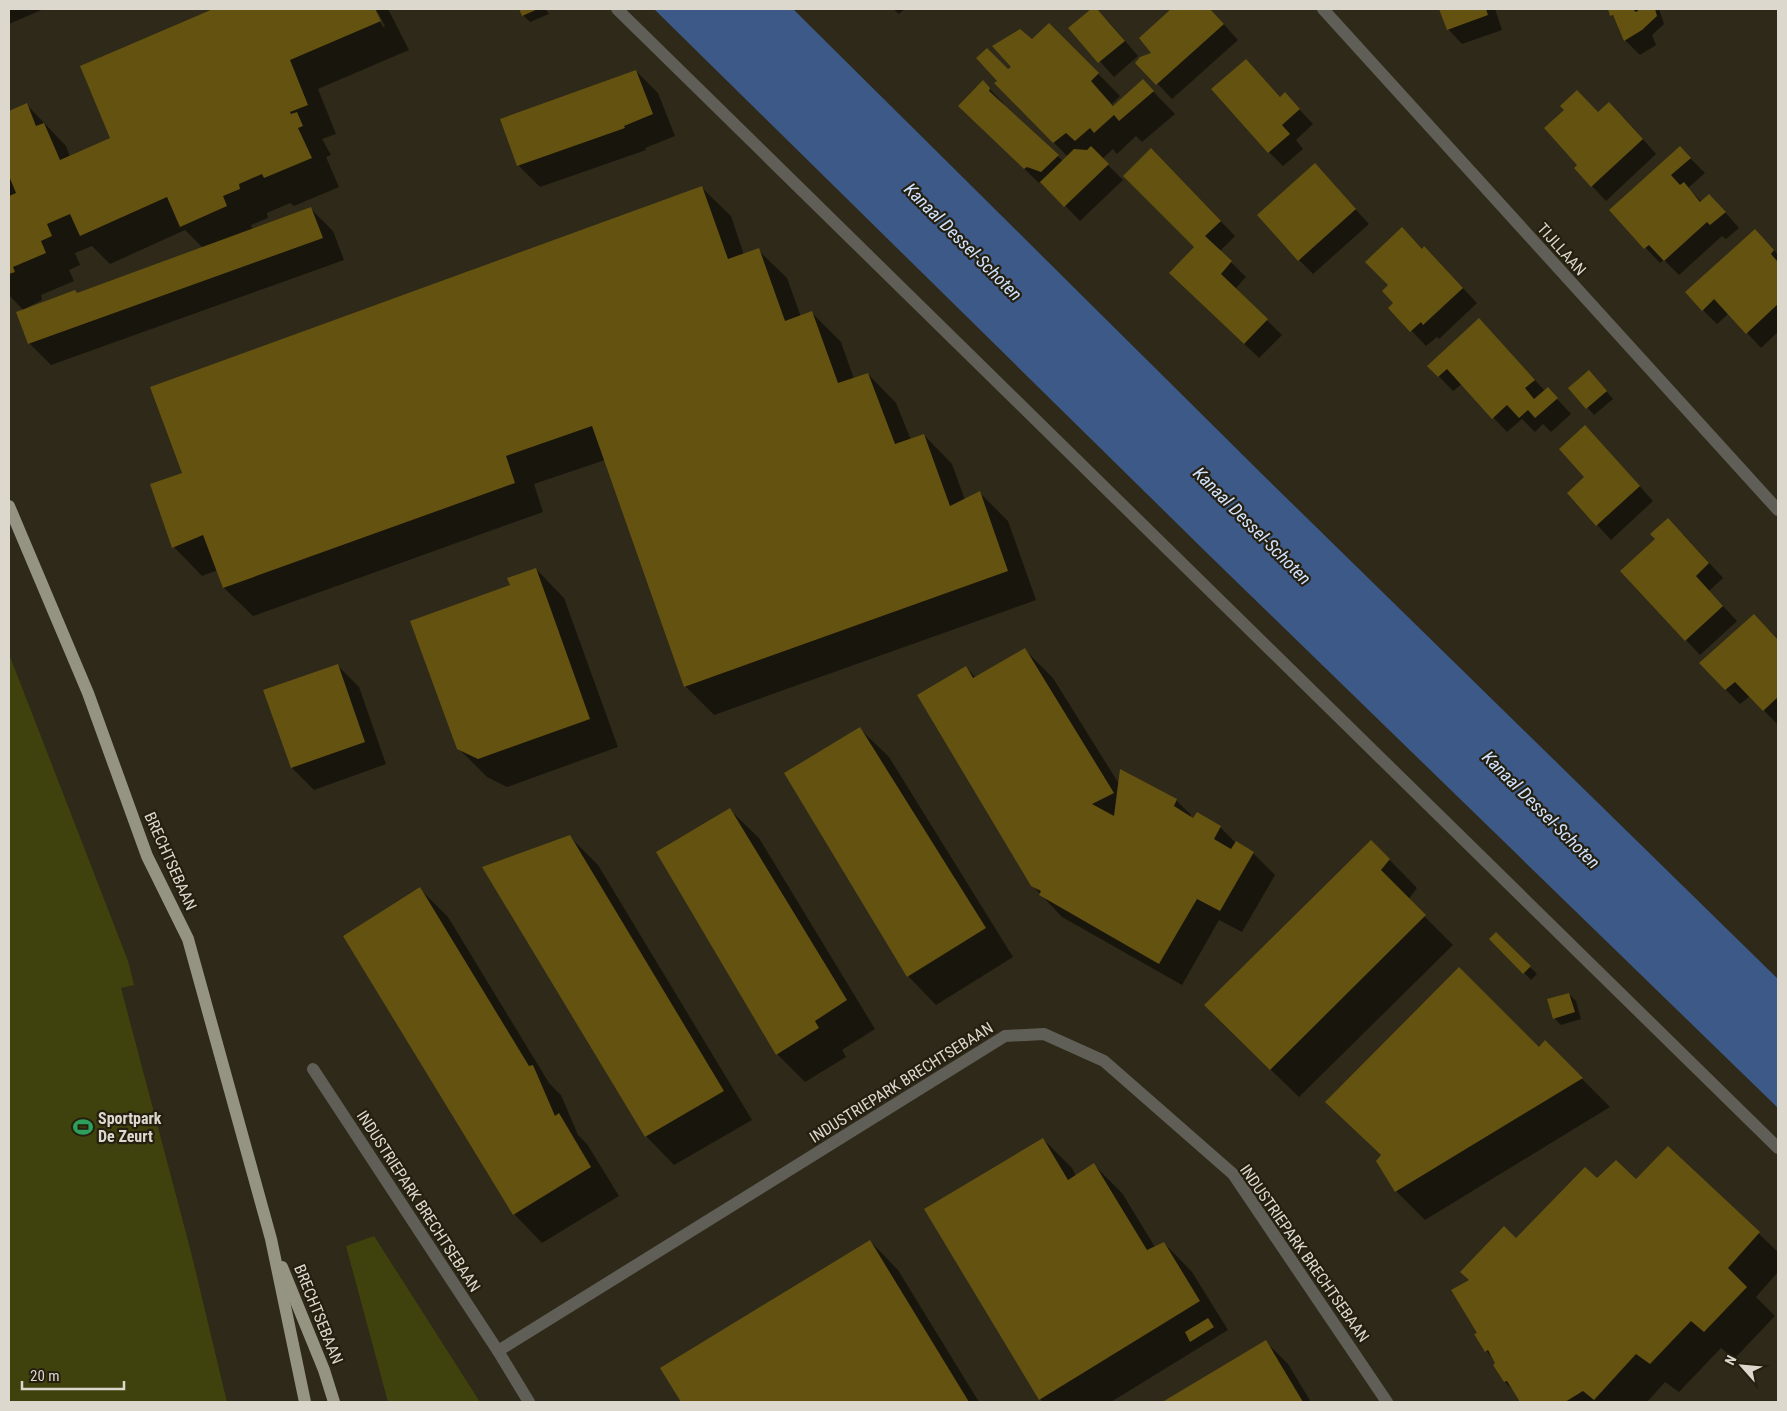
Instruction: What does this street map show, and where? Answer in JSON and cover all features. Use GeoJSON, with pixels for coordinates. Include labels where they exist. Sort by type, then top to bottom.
{"type":"FeatureCollection","features":[{"type":"Feature","properties":{"kind":"main road","name":"BRECHTSEBAAN"},"geometry":{"type":"LineString","coordinates":[[9,506],[88,693],[147,856],[188,939],[271,1240],[305,1402]]}},
{"type":"Feature","properties":{"kind":"main road","name":"BRECHTSEBAAN"},"geometry":{"type":"LineString","coordinates":[[271,1240],[324,1370],[334,1402]]}},
{"type":"Feature","properties":{"kind":"street"},"geometry":{"type":"LineString","coordinates":[[617,9],[1778,1148]]}},
{"type":"Feature","properties":{"kind":"street","name":"TIJLLAAN"},"geometry":{"type":"LineString","coordinates":[[1323,9],[1778,510]]}},
{"type":"Feature","properties":{"kind":"street","name":"INDUSTRIEPARK BRECHTSEBAAN"},"geometry":{"type":"LineString","coordinates":[[498,1351],[1006,1036],[1044,1034],[1104,1061],[1233,1174],[1387,1402]]}},
{"type":"Feature","properties":{"kind":"street","name":"INDUSTRIEPARK BRECHTSEBAAN"},"geometry":{"type":"LineString","coordinates":[[313,1069],[498,1351],[529,1402]]}},
{"type":"Feature","properties":{"kind":"shaded area","name":"Sportpark De Zeurt"},"geometry":{"type":"Polygon","coordinates":[[[9,654],[128,961],[134,985],[121,988],[191,1252],[227,1402],[9,1402],[9,654]]]}},
{"type":"Feature","properties":{"kind":"shaded area"},"geometry":{"type":"Polygon","coordinates":[[[374,1236],[480,1402],[388,1402],[346,1246],[374,1236]]]}},
{"type":"Feature","properties":{"kind":"water","name":"Kanaal Dessel-Schoten"},"geometry":{"type":"Polygon","coordinates":[[[654,9],[793,9],[1265,477],[1778,979],[1778,1108],[1209,555],[654,9]]]}},
{"type":"Feature","properties":{"kind":"building"},"geometry":{"type":"Polygon","coordinates":[[[213,9],[375,9],[381,21],[290,60],[308,105],[290,112],[291,114],[297,112],[303,126],[298,128],[312,158],[264,178],[262,174],[239,184],[240,189],[223,196],[227,206],[180,227],[167,197],[80,236],[70,214],[47,224],[52,236],[41,241],[46,253],[13,267],[15,272],[9,274],[9,196],[16,193],[9,176],[9,111],[27,103],[36,126],[44,123],[60,160],[110,138],[80,66],[213,9]]]}},
{"type":"Feature","properties":{"kind":"building"},"geometry":{"type":"Polygon","coordinates":[[[519,9],[538,9],[522,16],[519,9]]]}},
{"type":"Feature","properties":{"kind":"building"},"geometry":{"type":"Polygon","coordinates":[[[1091,9],[1097,9],[1125,41],[1098,63],[1068,28],[1091,9]]]}},
{"type":"Feature","properties":{"kind":"building"},"geometry":{"type":"Polygon","coordinates":[[[1171,9],[1210,9],[1224,24],[1156,85],[1135,63],[1140,57],[1151,53],[1139,38],[1171,9]]]}},
{"type":"Feature","properties":{"kind":"building"},"geometry":{"type":"Polygon","coordinates":[[[1439,9],[1486,9],[1488,15],[1447,30],[1439,9]]]}},
{"type":"Feature","properties":{"kind":"building"},"geometry":{"type":"Polygon","coordinates":[[[1608,9],[1634,9],[1635,12],[1638,9],[1655,9],[1657,16],[1642,30],[1624,41],[1613,15],[1610,16],[1608,9]]]}},
{"type":"Feature","properties":{"kind":"building"},"geometry":{"type":"Polygon","coordinates":[[[1049,23],[1099,73],[1091,81],[1113,106],[1143,79],[1154,91],[1119,121],[1114,115],[1094,133],[1090,128],[1075,141],[1066,133],[1053,143],[994,83],[997,81],[976,58],[987,48],[1008,69],[1011,67],[992,46],[1020,29],[1032,39],[1049,23]]]}},
{"type":"Feature","properties":{"kind":"building"},"geometry":{"type":"Polygon","coordinates":[[[1246,59],[1280,97],[1285,92],[1300,109],[1282,125],[1290,134],[1268,153],[1211,89],[1246,59]]]}},
{"type":"Feature","properties":{"kind":"building"},"geometry":{"type":"Polygon","coordinates":[[[636,70],[653,114],[624,126],[625,128],[517,166],[500,119],[636,70]]]}},
{"type":"Feature","properties":{"kind":"building"},"geometry":{"type":"Polygon","coordinates":[[[983,80],[990,88],[989,91],[1059,155],[1041,172],[1027,167],[1024,169],[958,106],[983,80]]]}},
{"type":"Feature","properties":{"kind":"building"},"geometry":{"type":"Polygon","coordinates":[[[1577,90],[1598,112],[1609,102],[1643,139],[1591,187],[1574,168],[1577,165],[1544,128],[1564,110],[1560,106],[1577,90]]]}},
{"type":"Feature","properties":{"kind":"building"},"geometry":{"type":"Polygon","coordinates":[[[1091,146],[1109,164],[1064,207],[1040,182],[1074,149],[1087,150],[1091,146]]]}},
{"type":"Feature","properties":{"kind":"building"},"geometry":{"type":"Polygon","coordinates":[[[1680,146],[1691,158],[1671,175],[1680,185],[1684,182],[1700,202],[1709,194],[1726,212],[1710,225],[1707,222],[1664,261],[1649,245],[1644,249],[1609,210],[1680,146]]]}},
{"type":"Feature","properties":{"kind":"building"},"geometry":{"type":"Polygon","coordinates":[[[1151,148],[1221,221],[1205,236],[1232,261],[1221,274],[1268,319],[1244,344],[1169,273],[1194,247],[1123,176],[1151,148]]]}},
{"type":"Feature","properties":{"kind":"building"},"geometry":{"type":"Polygon","coordinates":[[[1315,163],[1356,209],[1298,261],[1257,215],[1315,163]]]}},
{"type":"Feature","properties":{"kind":"building"},"geometry":{"type":"Polygon","coordinates":[[[702,186],[728,259],[759,248],[785,321],[812,311],[838,383],[868,373],[895,444],[924,434],[950,506],[980,491],[1008,571],[684,687],[592,426],[506,456],[515,483],[223,588],[203,535],[172,548],[150,484],[182,473],[150,387],[702,186]]]}},
{"type":"Feature","properties":{"kind":"building"},"geometry":{"type":"Polygon","coordinates":[[[311,207],[323,238],[28,344],[16,312],[75,290],[77,293],[311,207]]]}},
{"type":"Feature","properties":{"kind":"building"},"geometry":{"type":"Polygon","coordinates":[[[1402,227],[1422,249],[1424,246],[1463,288],[1423,325],[1421,322],[1410,332],[1388,308],[1393,303],[1382,291],[1388,285],[1365,262],[1402,227]]]}},
{"type":"Feature","properties":{"kind":"building"},"geometry":{"type":"Polygon","coordinates":[[[1755,229],[1774,250],[1771,254],[1778,262],[1778,304],[1746,334],[1714,299],[1702,311],[1685,292],[1755,229]]]}},
{"type":"Feature","properties":{"kind":"building"},"geometry":{"type":"Polygon","coordinates":[[[1479,318],[1535,380],[1525,388],[1534,399],[1548,387],[1558,398],[1535,418],[1528,410],[1519,418],[1507,405],[1492,419],[1447,369],[1438,377],[1427,366],[1479,318]]]}},
{"type":"Feature","properties":{"kind":"building"},"geometry":{"type":"Polygon","coordinates":[[[1589,370],[1607,391],[1586,409],[1568,388],[1589,370]]]}},
{"type":"Feature","properties":{"kind":"building"},"geometry":{"type":"Polygon","coordinates":[[[1585,425],[1640,486],[1596,526],[1567,493],[1584,477],[1559,449],[1585,425]]]}},
{"type":"Feature","properties":{"kind":"building"},"geometry":{"type":"Polygon","coordinates":[[[1668,518],[1709,563],[1696,576],[1723,606],[1685,641],[1620,571],[1655,539],[1650,534],[1668,518]]]}},
{"type":"Feature","properties":{"kind":"building"},"geometry":{"type":"Polygon","coordinates":[[[536,568],[590,719],[478,759],[457,749],[410,621],[510,585],[507,578],[536,568]]]}},
{"type":"Feature","properties":{"kind":"building"},"geometry":{"type":"Polygon","coordinates":[[[1754,614],[1778,640],[1778,697],[1763,711],[1735,682],[1725,690],[1699,663],[1754,614]]]}},
{"type":"Feature","properties":{"kind":"building"},"geometry":{"type":"Polygon","coordinates":[[[1025,648],[1114,793],[1092,804],[1114,816],[1120,769],[1177,799],[1174,806],[1193,818],[1197,812],[1221,826],[1214,839],[1231,849],[1236,841],[1254,852],[1220,911],[1197,899],[1159,964],[1039,895],[1041,891],[1031,886],[917,695],[966,666],[973,678],[1025,648]]]}},
{"type":"Feature","properties":{"kind":"building"},"geometry":{"type":"Polygon","coordinates":[[[338,664],[365,742],[291,768],[263,690],[338,664]]]}},
{"type":"Feature","properties":{"kind":"building"},"geometry":{"type":"Polygon","coordinates":[[[860,727],[986,928],[907,977],[784,773],[860,727]]]}},
{"type":"Feature","properties":{"kind":"building"},"geometry":{"type":"Polygon","coordinates":[[[730,808],[847,1000],[815,1021],[819,1028],[776,1055],[656,852],[730,808]]]}},
{"type":"Feature","properties":{"kind":"building"},"geometry":{"type":"Polygon","coordinates":[[[570,835],[724,1091],[645,1137],[482,867],[570,835]]]}},
{"type":"Feature","properties":{"kind":"building"},"geometry":{"type":"Polygon","coordinates":[[[1371,840],[1390,859],[1381,870],[1426,915],[1270,1070],[1204,1005],[1371,840]]]}},
{"type":"Feature","properties":{"kind":"building"},"geometry":{"type":"Polygon","coordinates":[[[420,887],[529,1066],[533,1065],[555,1116],[559,1113],[591,1167],[513,1215],[343,936],[420,887]]]}},
{"type":"Feature","properties":{"kind":"building"},"geometry":{"type":"Polygon","coordinates":[[[1496,932],[1531,966],[1523,974],[1489,939],[1496,932]]]}},
{"type":"Feature","properties":{"kind":"building"},"geometry":{"type":"Polygon","coordinates":[[[1459,967],[1539,1047],[1545,1040],[1583,1078],[1395,1192],[1376,1161],[1381,1155],[1325,1102],[1459,967]]]}},
{"type":"Feature","properties":{"kind":"building"},"geometry":{"type":"Polygon","coordinates":[[[1569,993],[1575,1012],[1553,1019],[1547,999],[1569,993]]]}},
{"type":"Feature","properties":{"kind":"building"},"geometry":{"type":"Polygon","coordinates":[[[1043,1138],[1068,1180],[1094,1163],[1147,1250],[1164,1242],[1200,1301],[1039,1400],[924,1209],[1043,1138]]]}},
{"type":"Feature","properties":{"kind":"building"},"geometry":{"type":"Polygon","coordinates":[[[1668,1146],[1760,1232],[1728,1268],[1747,1287],[1704,1332],[1691,1321],[1650,1364],[1636,1354],[1594,1400],[1583,1391],[1565,1402],[1520,1402],[1507,1381],[1504,1382],[1493,1365],[1495,1363],[1488,1350],[1485,1352],[1474,1334],[1477,1333],[1451,1290],[1469,1280],[1460,1272],[1504,1226],[1516,1238],[1585,1167],[1597,1178],[1616,1160],[1636,1179],[1668,1146]]]}},
{"type":"Feature","properties":{"kind":"building"},"geometry":{"type":"Polygon","coordinates":[[[870,1240],[969,1402],[681,1402],[660,1368],[870,1240]]]}},
{"type":"Feature","properties":{"kind":"building"},"geometry":{"type":"Polygon","coordinates":[[[1208,1318],[1214,1327],[1190,1342],[1185,1332],[1208,1318]]]}},
{"type":"Feature","properties":{"kind":"building"},"geometry":{"type":"Polygon","coordinates":[[[1266,1340],[1303,1402],[1164,1401],[1266,1340]]]}},
{"type":"Feature","properties":{"kind":"place","name":"Sportpark De Zeurt"},"geometry":{"type":"Point","coordinates":[83,1127]}}]}
